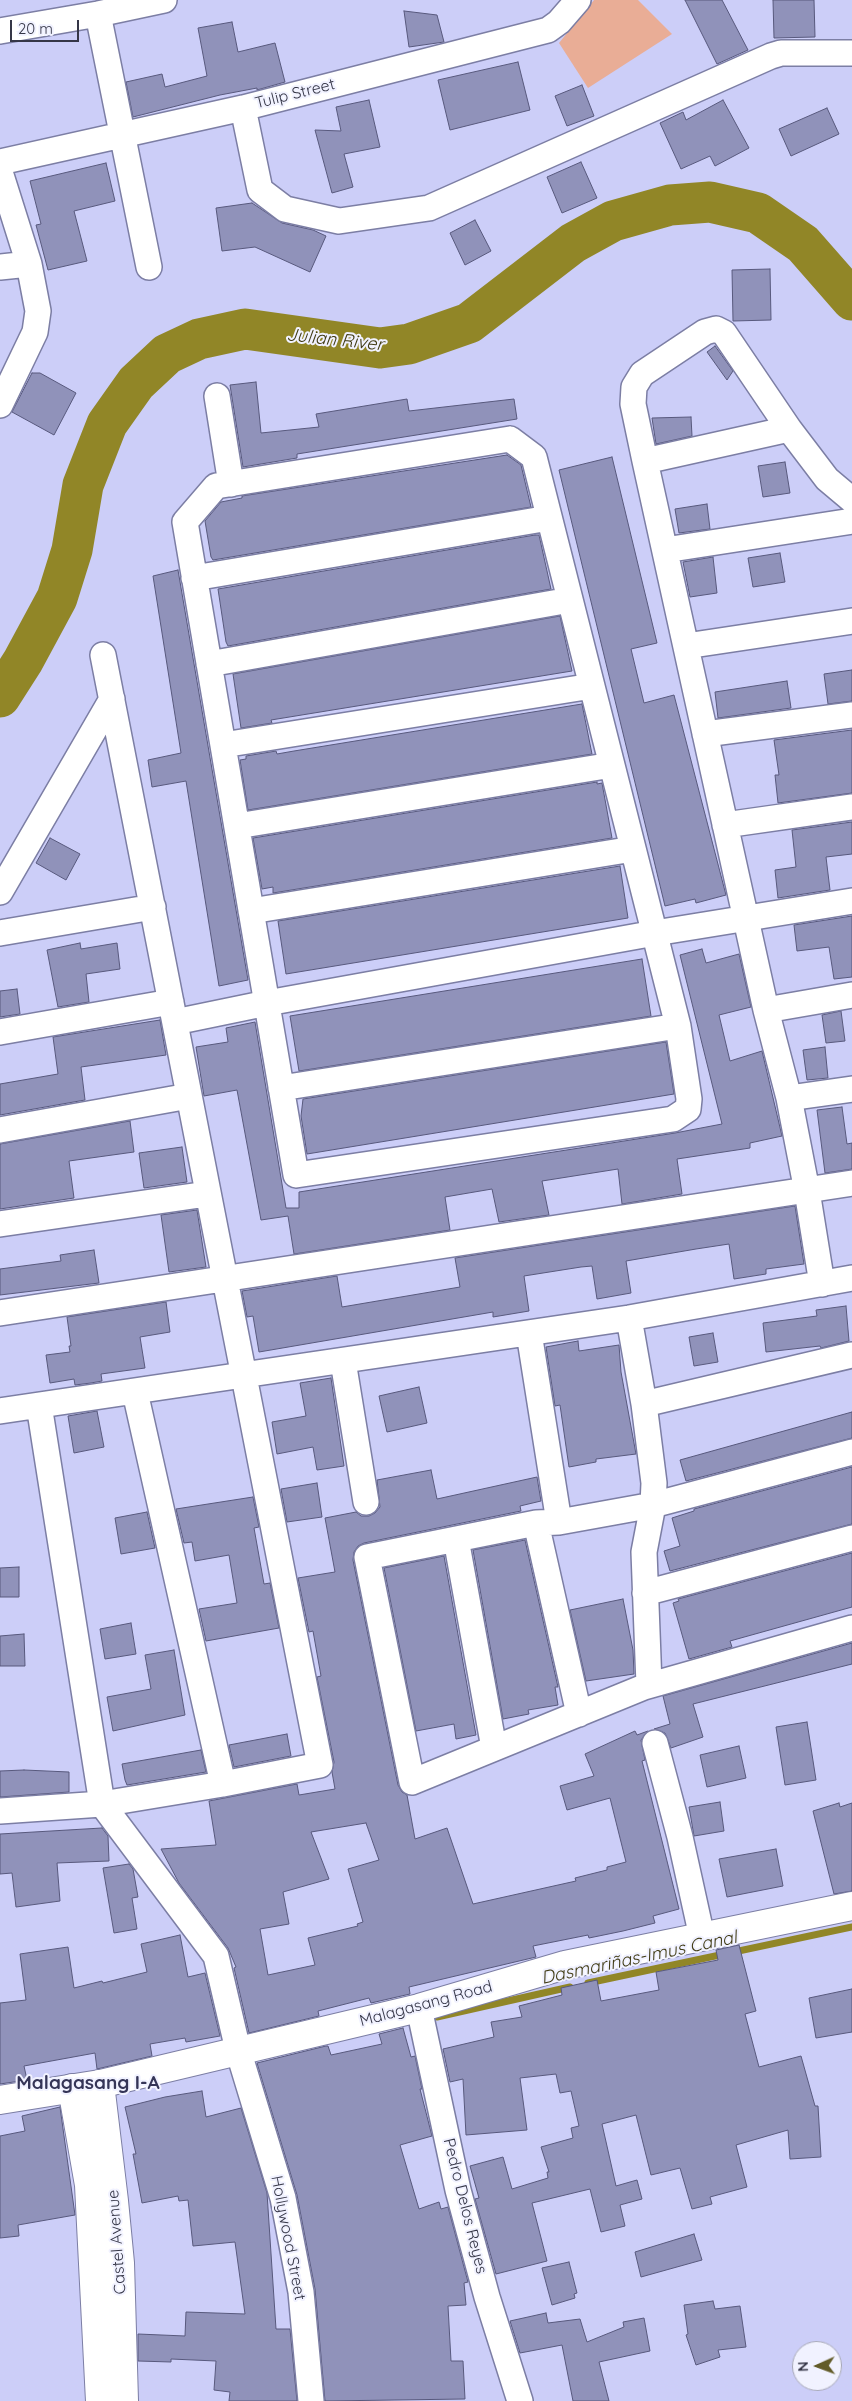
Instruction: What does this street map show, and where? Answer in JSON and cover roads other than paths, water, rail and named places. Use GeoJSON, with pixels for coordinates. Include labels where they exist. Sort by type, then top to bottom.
{"type":"FeatureCollection","features":[{"type":"Feature","properties":{"kind":"main road","name":"Malagasang Road"},"geometry":{"type":"LineString","coordinates":[[0,2100],[100,2084],[419,2008],[565,1965],[852,1906]]}},
{"type":"Feature","properties":{"kind":"main road","name":"Castel Avenue"},"geometry":{"type":"LineString","coordinates":[[100,2084],[120,2263],[124,2401]]}},
{"type":"Feature","properties":{"kind":"main road","name":"Castel Avenue"},"geometry":{"type":"LineString","coordinates":[[72,2088],[89,2186],[100,2401]]}},
{"type":"Feature","properties":{"kind":"street"},"geometry":{"type":"LineString","coordinates":[[0,31],[164,0]]}},
{"type":"Feature","properties":{"kind":"street","name":"Tulip Street"},"geometry":{"type":"LineString","coordinates":[[0,162],[243,108],[548,30],[559,22],[578,0]]}},
{"type":"Feature","properties":{"kind":"street"},"geometry":{"type":"LineString","coordinates":[[98,14],[150,267]]}},
{"type":"Feature","properties":{"kind":"street"},"geometry":{"type":"LineString","coordinates":[[243,108],[260,190],[285,209],[339,220],[430,208],[771,56],[782,53],[852,53]]}},
{"type":"Feature","properties":{"kind":"street"},"geometry":{"type":"LineString","coordinates":[[0,172],[29,264],[38,311],[35,332],[3,396]]}},
{"type":"Feature","properties":{"kind":"street"},"geometry":{"type":"LineString","coordinates":[[0,267],[29,264]]}},
{"type":"Feature","properties":{"kind":"street"},"geometry":{"type":"LineString","coordinates":[[822,1284],[808,1191],[789,1098],[766,1010],[664,550],[633,404],[634,388],[642,374],[706,332],[716,329],[724,333],[789,429],[827,479],[852,500]]}},
{"type":"Feature","properties":{"kind":"street"},"geometry":{"type":"LineString","coordinates":[[218,396],[231,484]]}},
{"type":"Feature","properties":{"kind":"street"},"geometry":{"type":"LineString","coordinates":[[645,461],[789,429]]}},
{"type":"Feature","properties":{"kind":"street"},"geometry":{"type":"LineString","coordinates":[[510,439],[534,457],[678,1026],[689,1099],[688,1109],[672,1119],[296,1175],[185,522],[216,486],[231,484],[510,439]]}},
{"type":"Feature","properties":{"kind":"street"},"geometry":{"type":"LineString","coordinates":[[194,578],[549,518]]}},
{"type":"Feature","properties":{"kind":"street"},"geometry":{"type":"LineString","coordinates":[[664,550],[852,521]]}},
{"type":"Feature","properties":{"kind":"street"},"geometry":{"type":"LineString","coordinates":[[209,664],[570,600]]}},
{"type":"Feature","properties":{"kind":"street"},"geometry":{"type":"LineString","coordinates":[[686,646],[852,621]]}},
{"type":"Feature","properties":{"kind":"street"},"geometry":{"type":"LineString","coordinates":[[0,1811],[102,1804],[224,1784],[320,1765],[103,655]]}},
{"type":"Feature","properties":{"kind":"street"},"geometry":{"type":"LineString","coordinates":[[223,745],[592,686]]}},
{"type":"Feature","properties":{"kind":"street"},"geometry":{"type":"LineString","coordinates":[[0,892],[112,698]]}},
{"type":"Feature","properties":{"kind":"street"},"geometry":{"type":"LineString","coordinates":[[705,734],[852,715]]}},
{"type":"Feature","properties":{"kind":"street"},"geometry":{"type":"LineString","coordinates":[[237,826],[612,765]]}},
{"type":"Feature","properties":{"kind":"street"},"geometry":{"type":"LineString","coordinates":[[725,825],[852,807]]}},
{"type":"Feature","properties":{"kind":"street"},"geometry":{"type":"LineString","coordinates":[[251,912],[633,849]]}},
{"type":"Feature","properties":{"kind":"street"},"geometry":{"type":"LineString","coordinates":[[0,1032],[267,1003],[654,933],[746,920],[852,901]]}},
{"type":"Feature","properties":{"kind":"street"},"geometry":{"type":"LineString","coordinates":[[0,933],[153,908]]}},
{"type":"Feature","properties":{"kind":"street"},"geometry":{"type":"LineString","coordinates":[[766,1010],[852,995]]}},
{"type":"Feature","properties":{"kind":"street"},"geometry":{"type":"LineString","coordinates":[[282,1088],[678,1026]]}},
{"type":"Feature","properties":{"kind":"street"},"geometry":{"type":"LineString","coordinates":[[789,1098],[852,1089]]}},
{"type":"Feature","properties":{"kind":"street"},"geometry":{"type":"LineString","coordinates":[[0,1130],[189,1096]]}},
{"type":"Feature","properties":{"kind":"street"},"geometry":{"type":"LineString","coordinates":[[0,1313],[852,1183]]}},
{"type":"Feature","properties":{"kind":"street"},"geometry":{"type":"LineString","coordinates":[[0,1224],[208,1194]]}},
{"type":"Feature","properties":{"kind":"street"},"geometry":{"type":"LineString","coordinates":[[0,1411],[629,1318],[852,1278]]}},
{"type":"Feature","properties":{"kind":"street"},"geometry":{"type":"LineString","coordinates":[[629,1318],[644,1404],[654,1483],[653,1505],[644,1552],[649,1685]]}},
{"type":"Feature","properties":{"kind":"street"},"geometry":{"type":"LineString","coordinates":[[529,1333],[548,1522],[579,1714]]}},
{"type":"Feature","properties":{"kind":"street"},"geometry":{"type":"LineString","coordinates":[[644,1404],[852,1355]]}},
{"type":"Feature","properties":{"kind":"street"},"geometry":{"type":"LineString","coordinates":[[343,1361],[366,1502]]}},
{"type":"Feature","properties":{"kind":"street"},"geometry":{"type":"LineString","coordinates":[[135,1392],[224,1784]]}},
{"type":"Feature","properties":{"kind":"street"},"geometry":{"type":"LineString","coordinates":[[39,1405],[102,1804]]}},
{"type":"Feature","properties":{"kind":"street"},"geometry":{"type":"LineString","coordinates":[[852,1452],[653,1505],[548,1522],[367,1557],[412,1782],[649,1685],[852,1628]]}},
{"type":"Feature","properties":{"kind":"street"},"geometry":{"type":"LineString","coordinates":[[645,1593],[852,1538]]}},
{"type":"Feature","properties":{"kind":"street"},"geometry":{"type":"LineString","coordinates":[[456,1539],[494,1748]]}},
{"type":"Feature","properties":{"kind":"street"},"geometry":{"type":"LineString","coordinates":[[655,1743],[680,1836],[702,1937]]}},
{"type":"Feature","properties":{"kind":"street","name":"Hollywood Street"},"geometry":{"type":"LineString","coordinates":[[102,1804],[216,1956],[238,2050],[284,2198],[300,2292],[311,2401]]}},
{"type":"Feature","properties":{"kind":"street","name":"Pedro Delos Reyes"},"geometry":{"type":"LineString","coordinates":[[419,2008],[458,2190],[520,2401]]}},
{"type":"Feature","properties":{"kind":"waterway","name":"Julian River"},"geometry":{"type":"LineString","coordinates":[[0,697],[23,661],[57,598],[72,550],[83,485],[107,424],[136,383],[167,354],[199,339],[245,329],[380,348],[409,344],[469,323],[573,243],[613,221],[670,205],[710,202],[758,213],[803,244],[852,300]]}},
{"type":"Feature","properties":{"kind":"waterway","name":"Dasmariñas-Imus Canal"},"geometry":{"type":"LineString","coordinates":[[588,1983],[852,1927]]}},
{"type":"Feature","properties":{"kind":"waterway","name":"Dasmariñas-Imus Canal"},"geometry":{"type":"LineString","coordinates":[[437,2017],[570,1987]]}},
{"type":"Feature","properties":{"kind":"district","name":"Malagasang I-A"},"geometry":{"type":"Point","coordinates":[88,2083]}}]}
